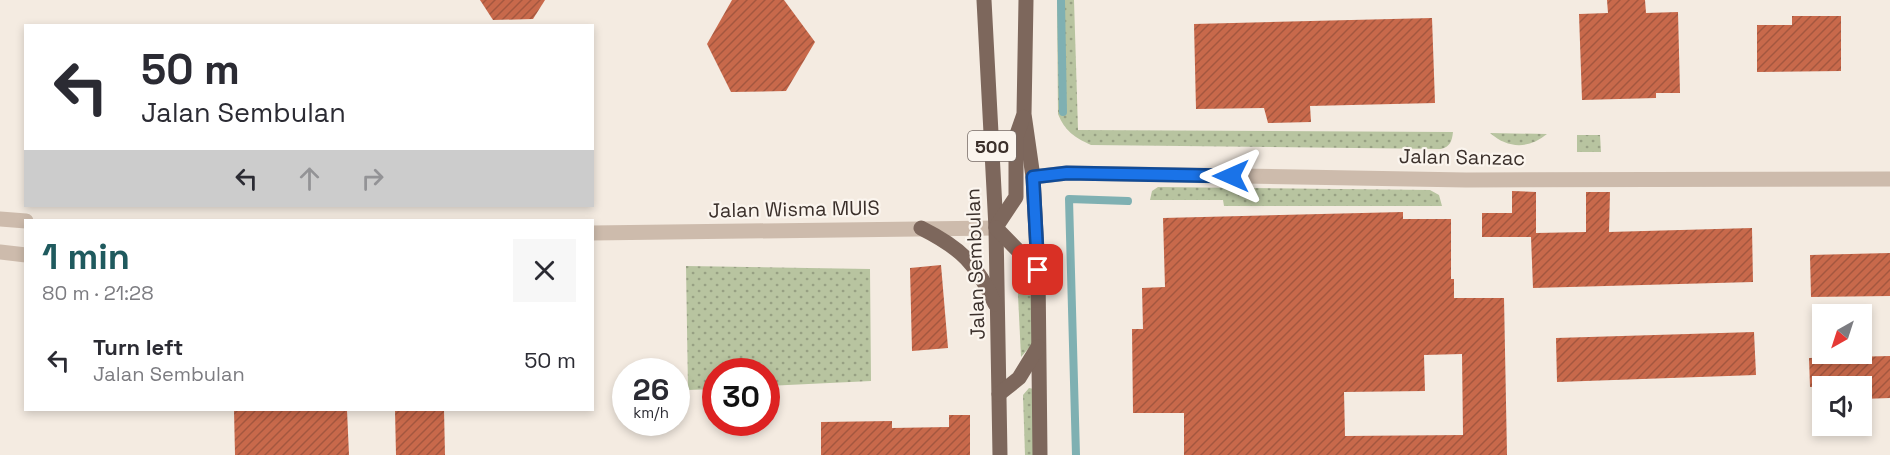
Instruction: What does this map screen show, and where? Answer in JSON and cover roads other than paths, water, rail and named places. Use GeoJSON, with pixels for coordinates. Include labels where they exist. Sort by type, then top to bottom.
{"type":"FeatureCollection","features":[{"type":"Feature","properties":{"kind":"main road","name":"Jalan Sembulan"},"geometry":{"type":"LineString","coordinates":[[984,0],[999,312],[1000,455]]}},
{"type":"Feature","properties":{"kind":"main road","name":"500"},"geometry":{"type":"LineString","coordinates":[[1026,0],[1024,114],[1033,177],[1038,270],[1040,455]]}},
{"type":"Feature","properties":{"kind":"main road"},"geometry":{"type":"LineString","coordinates":[[1024,114],[1016,137],[1016,196],[996,228],[1038,270]]}},
{"type":"Feature","properties":{"kind":"main road"},"geometry":{"type":"LineString","coordinates":[[921,228],[949,242],[965,255],[977,269],[999,312]]}},
{"type":"Feature","properties":{"kind":"main road"},"geometry":{"type":"LineString","coordinates":[[999,394],[1019,378],[1038,347]]}},
{"type":"Feature","properties":{"kind":"street","name":"Jalan Sanzac"},"geometry":{"type":"LineString","coordinates":[[1033,177],[1067,173],[1466,180],[1890,180]]}},
{"type":"Feature","properties":{"kind":"street"},"geometry":{"type":"LineString","coordinates":[[0,219],[24,221]]}},
{"type":"Feature","properties":{"kind":"street","name":"Jalan Wisma MUIS"},"geometry":{"type":"LineString","coordinates":[[594,233],[996,228]]}},
{"type":"Feature","properties":{"kind":"street"},"geometry":{"type":"LineString","coordinates":[[0,252],[24,255]]}},
{"type":"Feature","properties":{"kind":"waterway"},"geometry":{"type":"LineString","coordinates":[[1061,0],[1063,112]]}},
{"type":"Feature","properties":{"kind":"waterway"},"geometry":{"type":"LineString","coordinates":[[1076,455],[1069,199],[1128,201]]}}]}
